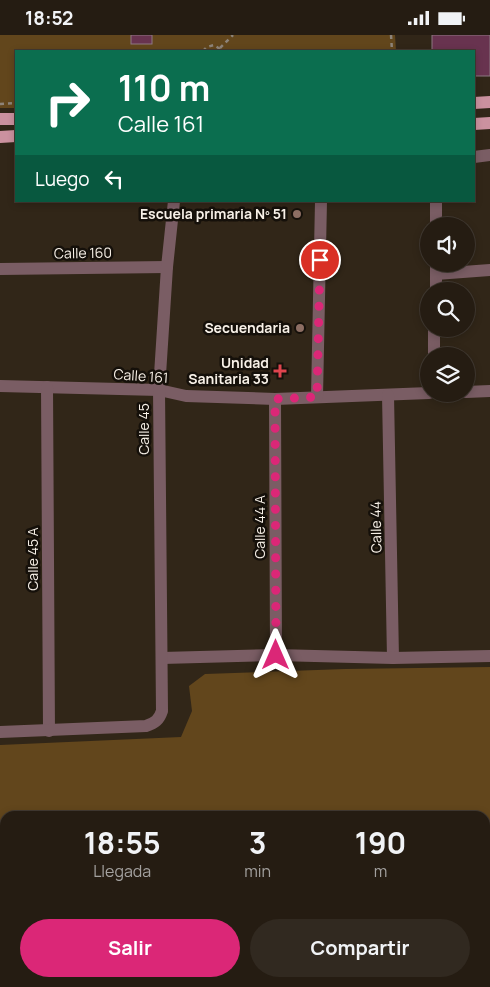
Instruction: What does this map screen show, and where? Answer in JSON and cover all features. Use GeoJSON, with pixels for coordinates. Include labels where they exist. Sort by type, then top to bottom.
{"type":"FeatureCollection","features":[{"type":"Feature","properties":{"kind":"main road"},"geometry":{"type":"LineString","coordinates":[[475,103],[490,102]]}},
{"type":"Feature","properties":{"kind":"main road"},"geometry":{"type":"LineString","coordinates":[[0,119],[15,119]]}},
{"type":"Feature","properties":{"kind":"main road"},"geometry":{"type":"LineString","coordinates":[[475,124],[490,123]]}},
{"type":"Feature","properties":{"kind":"main road"},"geometry":{"type":"LineString","coordinates":[[0,137],[15,136]]}},
{"type":"Feature","properties":{"kind":"street"},"geometry":{"type":"LineString","coordinates":[[475,157],[490,155]]}},
{"type":"Feature","properties":{"kind":"street","name":"Calle 45"},"geometry":{"type":"LineString","coordinates":[[49,731],[146,726],[160,719],[162,711],[159,390],[167,267],[174,202]]}},
{"type":"Feature","properties":{"kind":"street"},"geometry":{"type":"LineString","coordinates":[[317,397],[321,202]]}},
{"type":"Feature","properties":{"kind":"street"},"geometry":{"type":"LineString","coordinates":[[436,202],[436,217]]}},
{"type":"Feature","properties":{"kind":"street","name":"Calle 160"},"geometry":{"type":"LineString","coordinates":[[0,269],[167,267]]}},
{"type":"Feature","properties":{"kind":"street"},"geometry":{"type":"LineString","coordinates":[[475,270],[490,270]]}},
{"type":"Feature","properties":{"kind":"street","name":"Calle 161"},"geometry":{"type":"LineString","coordinates":[[0,386],[159,390],[186,396],[275,399],[420,393]]}},
{"type":"Feature","properties":{"kind":"street","name":"Calle 45 A"},"geometry":{"type":"LineString","coordinates":[[47,387],[49,731]]}},
{"type":"Feature","properties":{"kind":"street"},"geometry":{"type":"LineString","coordinates":[[475,392],[490,391]]}},
{"type":"Feature","properties":{"kind":"street","name":"Calle 44"},"geometry":{"type":"LineString","coordinates":[[388,395],[393,658]]}},
{"type":"Feature","properties":{"kind":"street","name":"Calle 44 A"},"geometry":{"type":"LineString","coordinates":[[275,399],[276,655]]}},
{"type":"Feature","properties":{"kind":"street"},"geometry":{"type":"LineString","coordinates":[[162,658],[276,655],[393,658],[490,656]]}},
{"type":"Feature","properties":{"kind":"street"},"geometry":{"type":"LineString","coordinates":[[0,732],[49,731]]}},
{"type":"Feature","properties":{"kind":"path"},"geometry":{"type":"LineString","coordinates":[[204,50],[210,45],[221,50],[233,35]]}},
{"type":"Feature","properties":{"kind":"path"},"geometry":{"type":"LineString","coordinates":[[391,35],[392,50]]}},
{"type":"Feature","properties":{"kind":"path"},"geometry":{"type":"LineString","coordinates":[[0,104],[15,103]]}},
{"type":"Feature","properties":{"kind":"shaded area"},"geometry":{"type":"Polygon","coordinates":[[[0,35],[395,35],[396,50],[15,50],[15,108],[0,108],[0,35]]]}},
{"type":"Feature","properties":{"kind":"shaded area"},"geometry":{"type":"Polygon","coordinates":[[[490,667],[490,811],[0,811],[0,745],[181,737],[192,711],[189,686],[205,674],[345,669],[490,667]]]}},
{"type":"Feature","properties":{"kind":"building"},"geometry":{"type":"Polygon","coordinates":[[[131,35],[152,35],[152,44],[131,44],[131,35]]]}},
{"type":"Feature","properties":{"kind":"building"},"geometry":{"type":"Polygon","coordinates":[[[432,35],[490,35],[490,76],[475,76],[475,50],[432,50],[432,35]]]}},
{"type":"Feature","properties":{"kind":"place","name":"Escuela primaria Nº 51"},"geometry":{"type":"Point","coordinates":[297,214]}},
{"type":"Feature","properties":{"kind":"place","name":"Secuendaria"},"geometry":{"type":"Point","coordinates":[300,328]}},
{"type":"Feature","properties":{"kind":"place","name":"Unidad Sanitaria 33"},"geometry":{"type":"Point","coordinates":[280,371]}},
{"type":"Feature","properties":{"kind":"route"},"geometry":{"type":"LineString","coordinates":[[276,655],[275,399],[317,397],[320,260]]}}]}
